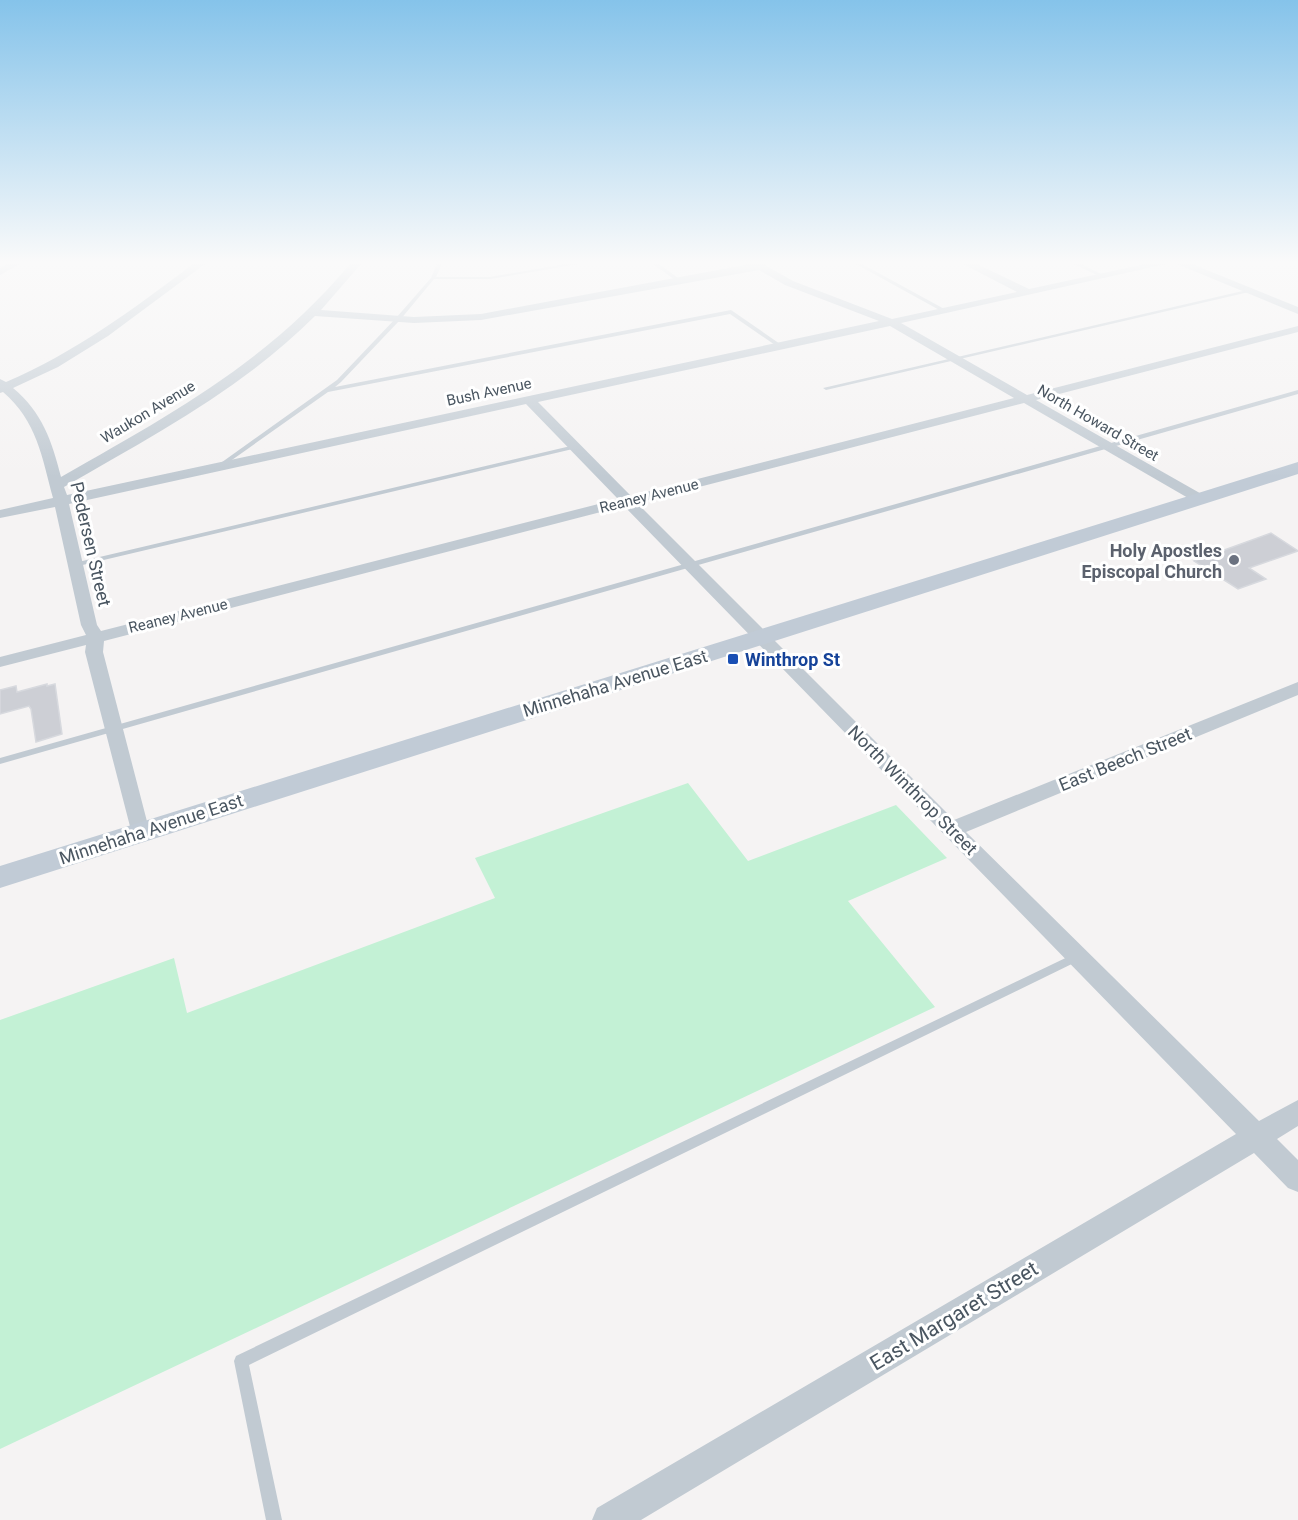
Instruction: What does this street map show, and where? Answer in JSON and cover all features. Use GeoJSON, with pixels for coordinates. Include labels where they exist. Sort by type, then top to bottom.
{"type":"FeatureCollection","features":[{"type":"Feature","properties":{"kind":"main road","name":"Minnehaha Avenue East"},"geometry":{"type":"LineString","coordinates":[[0,877],[1298,468]]}},
{"type":"Feature","properties":{"kind":"street"},"geometry":{"type":"LineString","coordinates":[[2,386],[44,370],[104,335]]}},
{"type":"Feature","properties":{"kind":"street","name":"Waukon Avenue"},"geometry":{"type":"LineString","coordinates":[[59,493],[231,381],[289,335]]}},
{"type":"Feature","properties":{"kind":"street","name":"Bush Avenue"},"geometry":{"type":"LineString","coordinates":[[0,514],[59,493],[220,466],[831,335]]}},
{"type":"Feature","properties":{"kind":"street","name":"North Howard Street"},"geometry":{"type":"LineString","coordinates":[[913,335],[1200,499]]}},
{"type":"Feature","properties":{"kind":"street","name":"Reaney Avenue"},"geometry":{"type":"LineString","coordinates":[[0,662],[1275,335]]}},
{"type":"Feature","properties":{"kind":"street","name":"Pedersen Street"},"geometry":{"type":"LineString","coordinates":[[2,386],[22,402],[44,438],[89,625],[96,637],[94,652],[140,833]]}},
{"type":"Feature","properties":{"kind":"street","name":"North Winthrop Street"},"geometry":{"type":"LineString","coordinates":[[529,400],[760,637],[1298,1179]]}},
{"type":"Feature","properties":{"kind":"street","name":"East Beech Street"},"geometry":{"type":"LineString","coordinates":[[952,829],[1298,688]]}},
{"type":"Feature","properties":{"kind":"street","name":"East Margaret Street"},"geometry":{"type":"LineString","coordinates":[[609,1520],[1298,1112]]}},
{"type":"Feature","properties":{"kind":"lane"},"geometry":{"type":"LineString","coordinates":[[220,466],[327,390],[382,335]]}},
{"type":"Feature","properties":{"kind":"lane"},"geometry":{"type":"LineString","coordinates":[[327,390],[612,335]]}},
{"type":"Feature","properties":{"kind":"lane"},"geometry":{"type":"LineString","coordinates":[[764,335],[780,346]]}},
{"type":"Feature","properties":{"kind":"lane"},"geometry":{"type":"LineString","coordinates":[[826,388],[1054,335]]}},
{"type":"Feature","properties":{"kind":"lane"},"geometry":{"type":"LineString","coordinates":[[0,761],[1298,392]]}},
{"type":"Feature","properties":{"kind":"lane"},"geometry":{"type":"LineString","coordinates":[[74,565],[575,447]]}},
{"type":"Feature","properties":{"kind":"lane"},"geometry":{"type":"LineString","coordinates":[[274,1520],[241,1360],[1078,956]]}},
{"type":"Feature","properties":{"kind":"green space"},"geometry":{"type":"Polygon","coordinates":[[[688,783],[748,861],[896,805],[947,858],[848,901],[935,1007],[0,1449],[0,1020],[174,958],[187,1013],[495,898],[475,858],[688,783]]]}},
{"type":"Feature","properties":{"kind":"building","name":"Holy Apostles Episcopal Church"},"geometry":{"type":"Polygon","coordinates":[[[1271,533],[1298,551],[1249,568],[1266,579],[1238,589],[1194,561],[1271,533]]]}},
{"type":"Feature","properties":{"kind":"building"},"geometry":{"type":"Polygon","coordinates":[[[47,684],[47,686],[55,684],[62,734],[36,742],[29,706],[0,714],[0,690],[16,686],[17,692],[47,684]]]}},
{"type":"Feature","properties":{"kind":"place","name":"Holy Apostles Episcopal Church"},"geometry":{"type":"Point","coordinates":[1234,560]}},
{"type":"Feature","properties":{"kind":"place","name":"Winthrop St"},"geometry":{"type":"Point","coordinates":[733,659]}}]}
